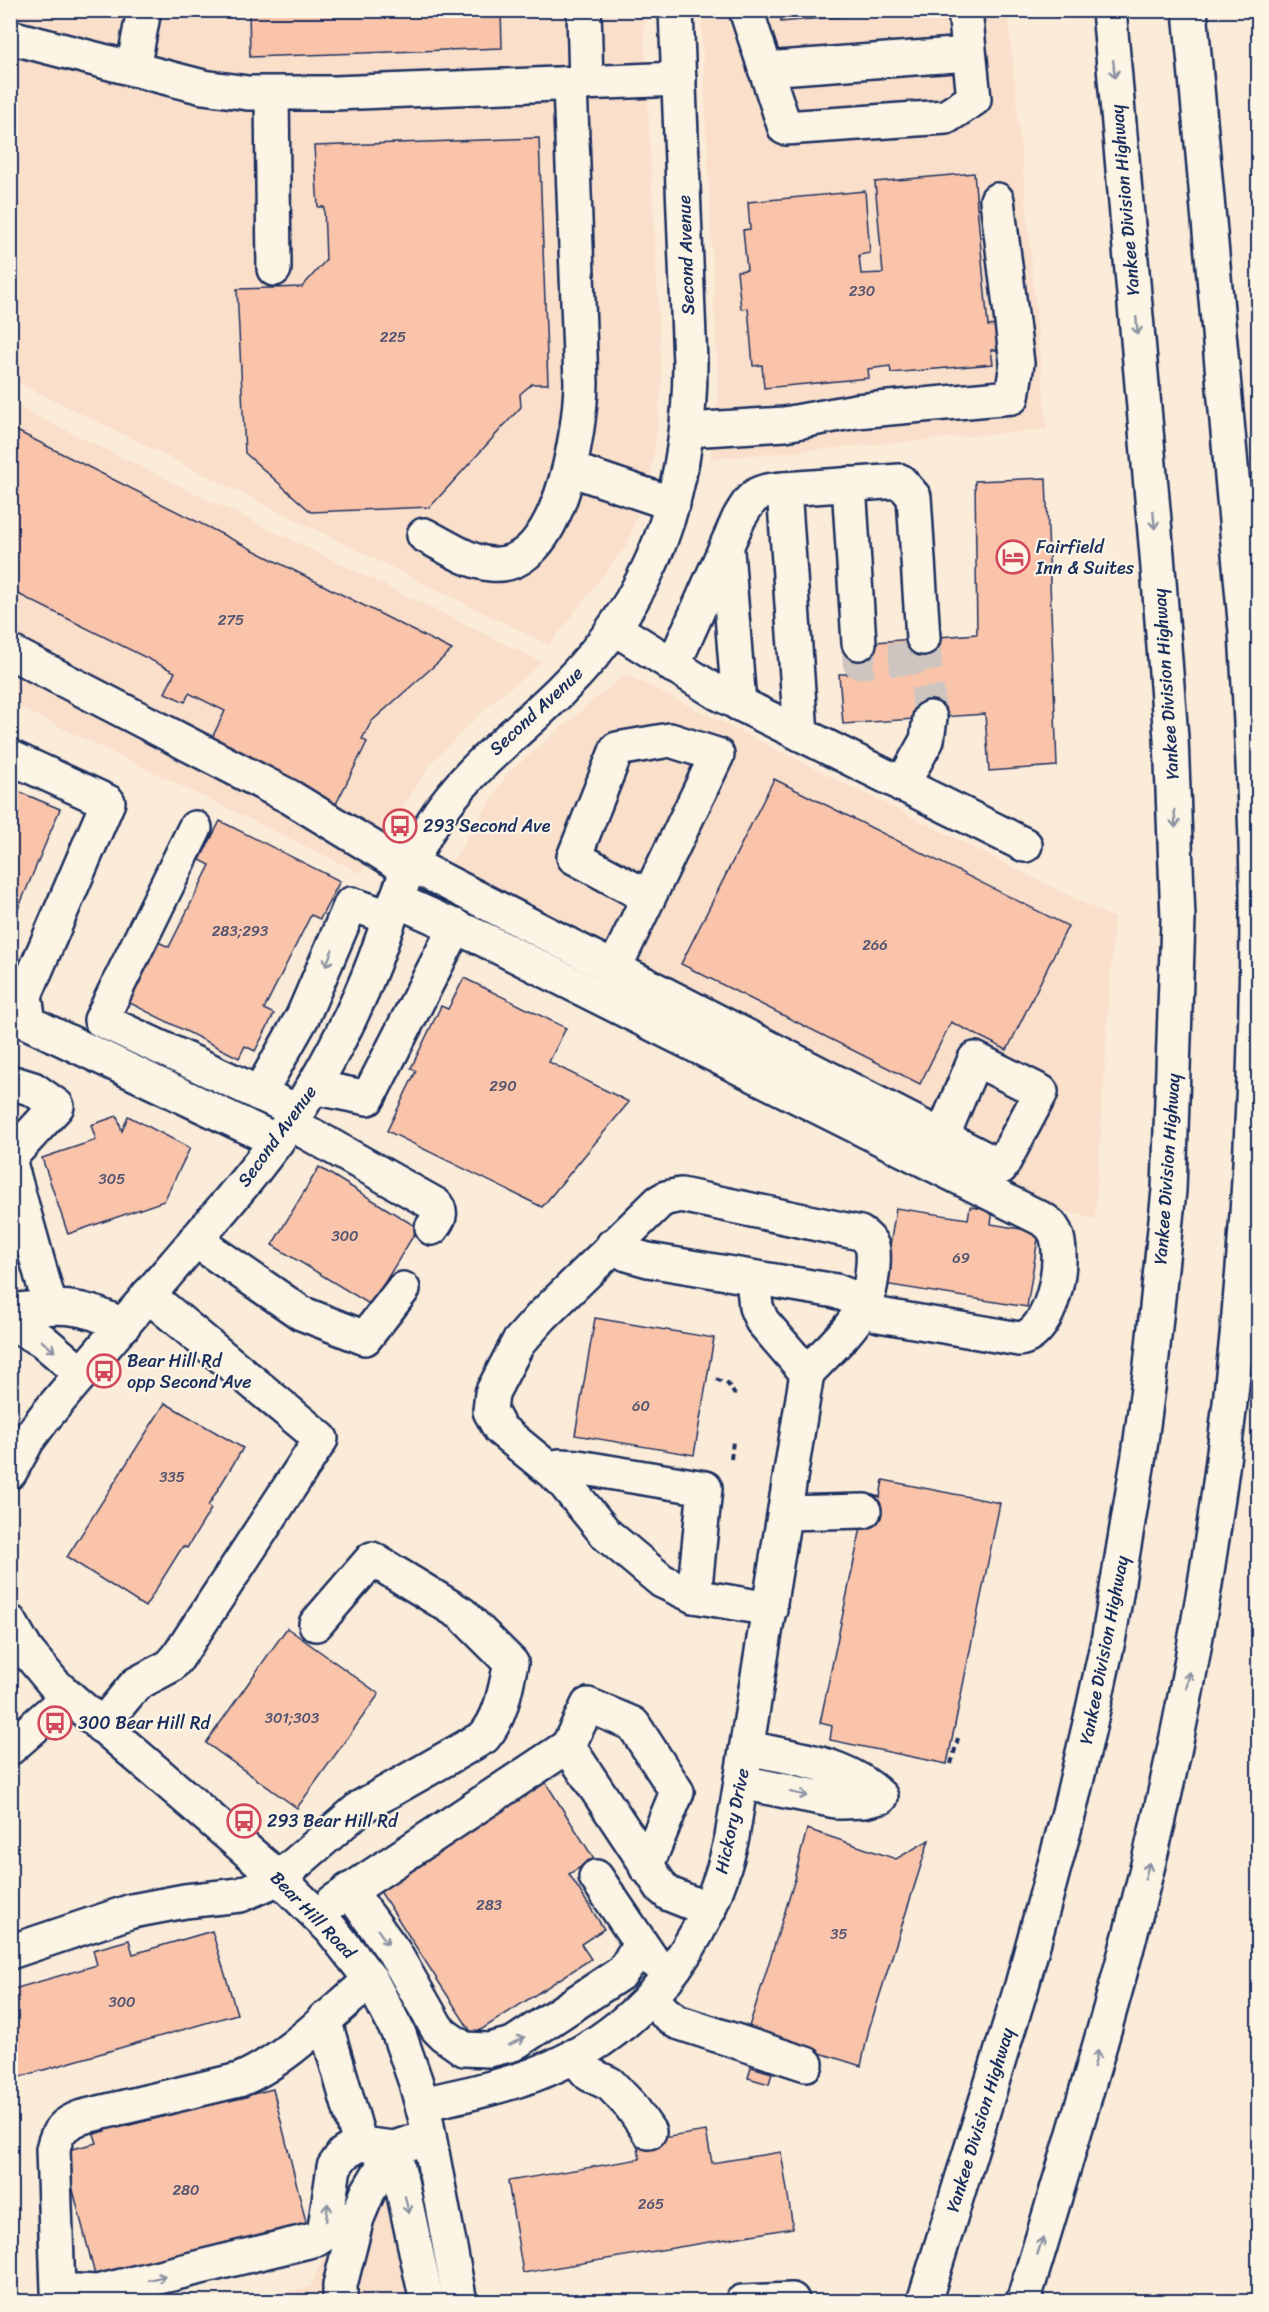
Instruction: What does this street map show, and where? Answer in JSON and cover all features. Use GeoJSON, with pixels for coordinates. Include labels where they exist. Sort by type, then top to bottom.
{"type":"FeatureCollection","features":[{"type":"Feature","properties":{"kind":"main road"},"geometry":{"type":"LineString","coordinates":[[133,69],[144,10]]}},
{"type":"Feature","properties":{"kind":"main road"},"geometry":{"type":"LineString","coordinates":[[424,535],[483,563],[499,564],[516,561],[524,557],[534,546],[550,520],[567,478],[580,416],[578,83],[584,10]]}},
{"type":"Feature","properties":{"kind":"main road","name":"Second Avenue"},"geometry":{"type":"LineString","coordinates":[[82,1374],[195,1240],[294,1116],[355,1009],[409,867],[432,824],[459,786],[575,676],[602,645],[643,580],[670,514],[681,472],[688,430],[690,363],[676,10]]}},
{"type":"Feature","properties":{"kind":"main road"},"geometry":{"type":"LineString","coordinates":[[746,10],[785,128],[946,117],[974,99],[965,10]]}},
{"type":"Feature","properties":{"kind":"main road","name":"Yankee Division Highway"},"geometry":{"type":"LineString","coordinates":[[924,2301],[1022,1985],[1058,1856],[1090,1724],[1109,1636],[1139,1455],[1152,1366],[1169,1190],[1178,919],[1172,749],[1108,10]]}},
{"type":"Feature","properties":{"kind":"main road"},"geometry":{"type":"LineString","coordinates":[[1023,2301],[1110,2012],[1153,1847],[1174,1752],[1192,1659],[1220,1483],[1232,1392],[1243,1265],[1257,958],[1257,882],[1250,708],[1246,632],[1190,10]]}},
{"type":"Feature","properties":{"kind":"main road"},"geometry":{"type":"LineString","coordinates":[[10,37],[203,87],[272,94],[679,79]]}},
{"type":"Feature","properties":{"kind":"main road"},"geometry":{"type":"LineString","coordinates":[[765,69],[968,54]]}},
{"type":"Feature","properties":{"kind":"main road"},"geometry":{"type":"LineString","coordinates":[[272,94],[274,268]]}},
{"type":"Feature","properties":{"kind":"main road"},"geometry":{"type":"LineString","coordinates":[[688,430],[785,424],[856,411],[1012,397],[1017,363],[997,200]]}},
{"type":"Feature","properties":{"kind":"main road"},"geometry":{"type":"LineString","coordinates":[[567,478],[670,514]]}},
{"type":"Feature","properties":{"kind":"main road"},"geometry":{"type":"LineString","coordinates":[[673,666],[751,498],[764,490],[900,481],[914,497],[923,638]]}},
{"type":"Feature","properties":{"kind":"main road"},"geometry":{"type":"LineString","coordinates":[[849,484],[859,643]]}},
{"type":"Feature","properties":{"kind":"main road"},"geometry":{"type":"LineString","coordinates":[[784,489],[801,734]]}},
{"type":"Feature","properties":{"kind":"main road"},"geometry":{"type":"LineString","coordinates":[[727,546],[739,704]]}},
{"type":"Feature","properties":{"kind":"main road"},"geometry":{"type":"LineString","coordinates":[[614,628],[673,666],[739,704],[1025,845]]}},
{"type":"Feature","properties":{"kind":"main road"},"geometry":{"type":"LineString","coordinates":[[10,652],[290,797],[409,867],[942,1137]]}},
{"type":"Feature","properties":{"kind":"main road"},"geometry":{"type":"LineString","coordinates":[[902,785],[927,740],[930,718]]}},
{"type":"Feature","properties":{"kind":"main road"},"geometry":{"type":"LineString","coordinates":[[614,969],[717,755],[670,740],[617,749],[574,857],[648,897]]}},
{"type":"Feature","properties":{"kind":"main road"},"geometry":{"type":"LineString","coordinates":[[10,757],[108,802],[25,995],[28,1023],[294,1116],[368,1098],[456,926]]}},
{"type":"Feature","properties":{"kind":"main road"},"geometry":{"type":"LineString","coordinates":[[195,828],[101,1020],[259,1094],[436,1205],[440,1210],[440,1216],[432,1228]]}},
{"type":"Feature","properties":{"kind":"main road"},"geometry":{"type":"LineString","coordinates":[[259,1094],[313,994],[351,904],[392,908],[456,926],[1042,1218],[1057,1234],[1058,1270],[1055,1287],[1038,1329],[1026,1338],[1008,1338],[879,1315],[854,1298],[836,1291],[648,1260],[627,1254],[613,1245]]}},
{"type":"Feature","properties":{"kind":"main road"},"geometry":{"type":"LineString","coordinates":[[313,994],[355,1009]]}},
{"type":"Feature","properties":{"kind":"main road"},"geometry":{"type":"LineString","coordinates":[[10,1082],[33,1089],[57,1106],[10,1157]]}},
{"type":"Feature","properties":{"kind":"main road"},"geometry":{"type":"LineString","coordinates":[[10,1163],[50,1306]]}},
{"type":"Feature","properties":{"kind":"main road"},"geometry":{"type":"LineString","coordinates":[[753,1278],[756,1306],[762,1321],[807,1373],[847,1329],[864,1306],[870,1287],[873,1251],[870,1240],[860,1233],[681,1195],[666,1198],[613,1245],[523,1337],[509,1357],[492,1393],[490,1412],[500,1429],[550,1468],[618,1546],[662,1581],[694,1596],[770,1609]]}},
{"type":"Feature","properties":{"kind":"main road"},"geometry":{"type":"LineString","coordinates":[[195,1240],[301,1313],[365,1338],[403,1289]]}},
{"type":"Feature","properties":{"kind":"main road"},"geometry":{"type":"LineString","coordinates":[[101,1726],[136,1684],[170,1666],[178,1657],[321,1439],[148,1295]]}},
{"type":"Feature","properties":{"kind":"main road"},"geometry":{"type":"LineString","coordinates":[[10,1311],[50,1306],[92,1311],[123,1326]]}},
{"type":"Feature","properties":{"kind":"main road"},"geometry":{"type":"LineString","coordinates":[[10,1323],[42,1340],[82,1374],[34,1431],[10,1472]]}},
{"type":"Feature","properties":{"kind":"main road","name":"Hickory Drive"},"geometry":{"type":"LineString","coordinates":[[422,2104],[511,2082],[573,2056],[615,2029],[659,1990],[693,1941],[709,1910],[728,1855],[807,1373]]}},
{"type":"Feature","properties":{"kind":"main road"},"geometry":{"type":"LineString","coordinates":[[550,1468],[568,1466],[705,1488],[694,1596]]}},
{"type":"Feature","properties":{"kind":"main road"},"geometry":{"type":"LineString","coordinates":[[784,1513],[864,1511]]}},
{"type":"Feature","properties":{"kind":"main road"},"geometry":{"type":"LineString","coordinates":[[10,1952],[132,1911],[166,1904],[240,1895],[279,1878],[361,1807],[484,1737],[494,1726],[499,1715],[511,1663],[462,1614],[372,1559],[316,1624]]}},
{"type":"Feature","properties":{"kind":"main road","name":"Bear Hill Road"},"geometry":{"type":"LineString","coordinates":[[10,1622],[34,1661],[68,1697],[279,1878],[345,1944],[371,1980],[406,2049],[422,2104],[460,2301]]}},
{"type":"Feature","properties":{"kind":"main road"},"geometry":{"type":"LineString","coordinates":[[10,1748],[68,1697]]}},
{"type":"Feature","properties":{"kind":"main road"},"geometry":{"type":"LineString","coordinates":[[317,1914],[349,1890],[568,1746],[588,1705],[633,1724],[677,1792],[646,1867]]}},
{"type":"Feature","properties":{"kind":"main road"},"geometry":{"type":"LineString","coordinates":[[568,1746],[662,1888],[669,1894],[709,1910]]}},
{"type":"Feature","properties":{"kind":"main road"},"geometry":{"type":"LineString","coordinates":[[741,1782],[842,1802],[864,1801],[881,1797],[862,1780],[835,1768],[747,1748]]}},
{"type":"Feature","properties":{"kind":"main road"},"geometry":{"type":"LineString","coordinates":[[596,1877],[640,1943],[659,1990],[664,2012],[677,2022],[806,2064]]}},
{"type":"Feature","properties":{"kind":"main road"},"geometry":{"type":"LineString","coordinates":[[349,1890],[394,1952],[438,2028],[453,2042],[464,2049],[473,2051],[500,2048],[522,2039],[621,1973],[640,1943]]}},
{"type":"Feature","properties":{"kind":"main road"},"geometry":{"type":"LineString","coordinates":[[371,1980],[266,2068],[239,2080],[82,2117],[63,2126],[56,2137],[53,2150],[58,2290],[97,2292],[317,2239],[323,2235],[325,2228],[334,2167],[343,2154],[360,2145],[394,2148],[429,2137]]}},
{"type":"Feature","properties":{"kind":"main road"},"geometry":{"type":"LineString","coordinates":[[324,2019],[360,2145]]}},
{"type":"Feature","properties":{"kind":"main road"},"geometry":{"type":"LineString","coordinates":[[573,2056],[589,2074],[610,2084],[631,2106],[650,2133]]}},
{"type":"Feature","properties":{"kind":"main road"},"geometry":{"type":"LineString","coordinates":[[340,2301],[342,2277],[360,2211],[368,2192],[394,2148]]}},
{"type":"Feature","properties":{"kind":"main road"},"geometry":{"type":"LineString","coordinates":[[394,2148],[427,2301]]}},
{"type":"Feature","properties":{"kind":"main road"},"geometry":{"type":"LineString","coordinates":[[742,2301],[792,2300]]}},
{"type":"Feature","properties":{"kind":"path"},"geometry":{"type":"LineString","coordinates":[[716,1379],[728,1384],[735,1395]]}},
{"type":"Feature","properties":{"kind":"path"},"geometry":{"type":"LineString","coordinates":[[731,1459],[733,1441]]}},
{"type":"Feature","properties":{"kind":"path"},"geometry":{"type":"LineString","coordinates":[[951,1764],[958,1738]]}},
{"type":"Feature","properties":{"kind":"shaded area"},"geometry":{"type":"Polygon","coordinates":[[[10,11],[643,11],[662,382],[655,446],[649,482],[626,546],[549,645],[11,379],[10,11]]]}},
{"type":"Feature","properties":{"kind":"shaded area"},"geometry":{"type":"Polygon","coordinates":[[[701,11],[1008,11],[1047,429],[710,459],[717,417],[718,385],[701,11]]]}},
{"type":"Feature","properties":{"kind":"shaded area"},"geometry":{"type":"Polygon","coordinates":[[[10,403],[542,662],[490,704],[431,763],[361,873],[11,703],[10,403]]]}},
{"type":"Feature","properties":{"kind":"shaded area"},"geometry":{"type":"Polygon","coordinates":[[[625,674],[1114,918],[1095,1219],[1016,1198],[429,899],[508,773],[625,674]]]}},
{"type":"Feature","properties":{"kind":"shaded area"},"geometry":{"type":"Polygon","coordinates":[[[409,2150],[437,2301],[252,2302],[310,2287],[341,2216],[409,2150]]]}},
{"type":"Feature","properties":{"kind":"building"},"geometry":{"type":"Polygon","coordinates":[[[249,10],[501,10],[502,48],[250,57],[249,10]]]}},
{"type":"Feature","properties":{"kind":"building"},"geometry":{"type":"Polygon","coordinates":[[[780,10],[912,10],[781,22],[780,10]]]}},
{"type":"Feature","properties":{"kind":"building"},"geometry":{"type":"Polygon","coordinates":[[[539,138],[548,384],[532,384],[520,394],[521,407],[430,507],[311,512],[245,453],[237,289],[302,287],[326,260],[324,207],[318,207],[314,146],[539,138]]]}},
{"type":"Feature","properties":{"kind":"building"},"geometry":{"type":"Polygon","coordinates":[[[974,173],[988,326],[997,325],[1000,350],[991,350],[993,364],[891,373],[890,366],[868,369],[869,378],[764,388],[762,365],[753,366],[748,308],[741,309],[737,271],[747,270],[743,230],[750,229],[748,202],[865,191],[870,253],[859,255],[861,274],[883,273],[875,182],[974,173]]]}},
{"type":"Feature","properties":{"kind":"building"},"geometry":{"type":"Polygon","coordinates":[[[13,429],[452,650],[372,721],[362,739],[367,742],[336,804],[210,742],[225,711],[189,693],[185,702],[165,693],[175,672],[10,590],[10,434],[13,429]]]}},
{"type":"Feature","properties":{"kind":"building","name":"Fairfield Inn & Suites"},"geometry":{"type":"Polygon","coordinates":[[[1046,478],[1057,766],[989,771],[985,714],[843,724],[839,674],[852,674],[850,644],[977,634],[975,481],[1046,478]]]}},
{"type":"Feature","properties":{"kind":"building"},"geometry":{"type":"Polygon","coordinates":[[[774,779],[1068,926],[1007,1050],[951,1022],[920,1084],[681,964],[774,779]]]}},
{"type":"Feature","properties":{"kind":"building"},"geometry":{"type":"Polygon","coordinates":[[[10,788],[60,809],[16,914],[10,911],[10,788]]]}},
{"type":"Feature","properties":{"kind":"building"},"geometry":{"type":"Polygon","coordinates":[[[220,821],[340,881],[320,919],[311,915],[264,1009],[274,1014],[255,1051],[245,1046],[239,1058],[128,1002],[158,942],[169,947],[210,865],[200,860],[220,821]]]}},
{"type":"Feature","properties":{"kind":"building"},"geometry":{"type":"Polygon","coordinates":[[[464,978],[566,1028],[549,1062],[629,1102],[542,1207],[387,1131],[416,1071],[411,1068],[441,1006],[448,1009],[464,978]]]}},
{"type":"Feature","properties":{"kind":"building"},"geometry":{"type":"Polygon","coordinates":[[[117,1116],[122,1131],[128,1116],[190,1148],[164,1201],[68,1234],[42,1158],[96,1140],[91,1125],[117,1116]]]}},
{"type":"Feature","properties":{"kind":"building"},"geometry":{"type":"Polygon","coordinates":[[[319,1167],[418,1228],[371,1305],[272,1245],[319,1167]]]}},
{"type":"Feature","properties":{"kind":"building"},"geometry":{"type":"Polygon","coordinates":[[[970,1207],[993,1210],[991,1224],[1039,1232],[1027,1307],[884,1284],[896,1208],[968,1219],[970,1207]]]}},
{"type":"Feature","properties":{"kind":"building"},"geometry":{"type":"Polygon","coordinates":[[[595,1318],[714,1338],[694,1455],[575,1435],[595,1318]]]}},
{"type":"Feature","properties":{"kind":"building"},"geometry":{"type":"Polygon","coordinates":[[[165,1403],[243,1448],[208,1506],[211,1509],[187,1548],[183,1546],[145,1607],[67,1557],[165,1403]]]}},
{"type":"Feature","properties":{"kind":"building"},"geometry":{"type":"Polygon","coordinates":[[[883,1480],[1000,1503],[947,1764],[830,1740],[832,1726],[820,1723],[868,1494],[880,1497],[883,1480]]]}},
{"type":"Feature","properties":{"kind":"building"},"geometry":{"type":"Polygon","coordinates":[[[287,1628],[379,1694],[297,1808],[206,1743],[287,1628]]]}},
{"type":"Feature","properties":{"kind":"building"},"geometry":{"type":"Polygon","coordinates":[[[541,1775],[594,1859],[569,1874],[604,1929],[581,1944],[591,1959],[473,2035],[374,1882],[541,1775]]]}},
{"type":"Feature","properties":{"kind":"building"},"geometry":{"type":"Polygon","coordinates":[[[807,1829],[896,1859],[929,1840],[869,2029],[861,2066],[748,2030],[796,1876],[807,1829]]]}},
{"type":"Feature","properties":{"kind":"building"},"geometry":{"type":"Polygon","coordinates":[[[212,1931],[237,2014],[16,2078],[10,2060],[10,1990],[97,1965],[93,1950],[129,1940],[133,1954],[212,1931]]]}},
{"type":"Feature","properties":{"kind":"building"},"geometry":{"type":"Polygon","coordinates":[[[751,2067],[772,2073],[769,2084],[748,2078],[751,2067]]]}},
{"type":"Feature","properties":{"kind":"building"},"geometry":{"type":"Polygon","coordinates":[[[273,2089],[308,2230],[97,2283],[63,2151],[97,2143],[94,2134],[106,2131],[103,2120],[116,2117],[118,2128],[273,2089]]]}},
{"type":"Feature","properties":{"kind":"building"},"geometry":{"type":"Polygon","coordinates":[[[706,2131],[712,2163],[781,2152],[793,2228],[523,2273],[508,2181],[640,2159],[637,2142],[706,2131]]]}},
{"type":"Feature","properties":{"kind":"tunnel"},"geometry":{"type":"LineString","coordinates":[[923,638],[930,718]]}},
{"type":"Feature","properties":{"kind":"tunnel"},"geometry":{"type":"LineString","coordinates":[[859,643],[859,662],[925,657]]}},
{"type":"Feature","properties":{"kind":"place","name":"Fairfield Inn & Suites"},"geometry":{"type":"Point","coordinates":[1013,557]}},
{"type":"Feature","properties":{"kind":"place","name":"293 Second Ave"},"geometry":{"type":"Point","coordinates":[400,826]}},
{"type":"Feature","properties":{"kind":"place","name":"Bear Hill Rd opp Second Ave"},"geometry":{"type":"Point","coordinates":[104,1371]}},
{"type":"Feature","properties":{"kind":"place","name":"300 Bear Hill Rd"},"geometry":{"type":"Point","coordinates":[55,1723]}},
{"type":"Feature","properties":{"kind":"place","name":"293 Bear Hill Rd"},"geometry":{"type":"Point","coordinates":[244,1821]}}]}
